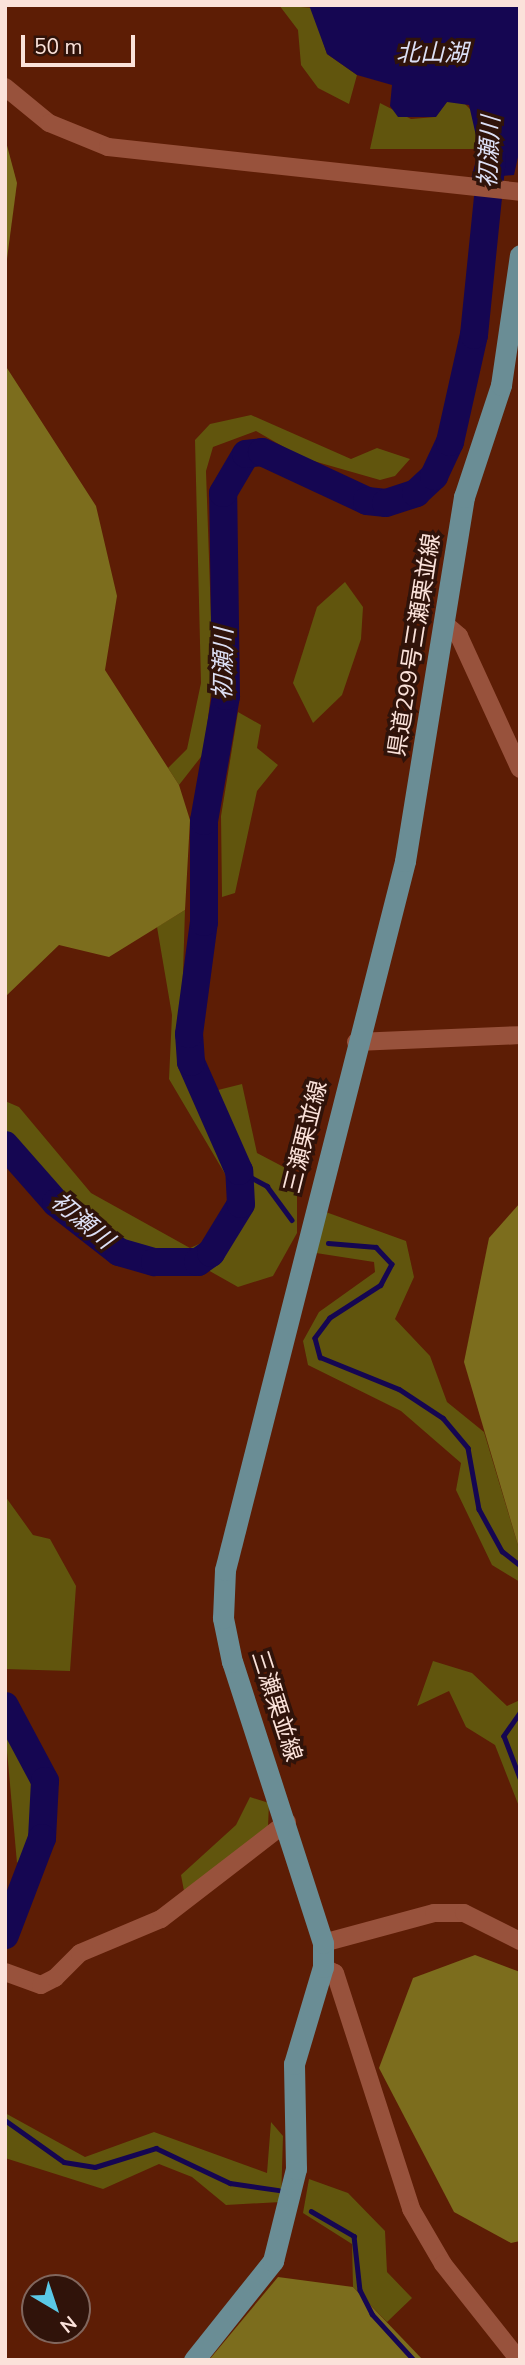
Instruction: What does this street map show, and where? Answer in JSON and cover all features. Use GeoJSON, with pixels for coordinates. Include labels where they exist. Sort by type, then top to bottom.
{"type":"FeatureCollection","features":[{"type":"Feature","properties":{"kind":"main road","name":"県道299号三瀬栗並線"},"geometry":{"type":"LineString","coordinates":[[356,1042],[405,861],[464,497],[501,385],[520,255]]}},
{"type":"Feature","properties":{"kind":"main road","name":"三瀬栗並線"},"geometry":{"type":"LineString","coordinates":[[194,2360],[273,2261],[296,2169],[294,2064],[323,1967],[323,1943],[287,1822],[232,1662],[223,1618],[225,1570],[356,1042]]}},
{"type":"Feature","properties":{"kind":"street"},"geometry":{"type":"LineString","coordinates":[[5,87],[49,123],[108,147],[458,189],[519,192]]}},
{"type":"Feature","properties":{"kind":"street"},"geometry":{"type":"LineString","coordinates":[[444,623],[459,636],[520,769]]}},
{"type":"Feature","properties":{"kind":"street"},"geometry":{"type":"LineString","coordinates":[[356,1042],[520,1035]]}},
{"type":"Feature","properties":{"kind":"street"},"geometry":{"type":"LineString","coordinates":[[5,1972],[31,1981],[55,1978],[80,1953],[161,1919],[287,1822]]}},
{"type":"Feature","properties":{"kind":"street"},"geometry":{"type":"LineString","coordinates":[[323,1943],[434,1913],[464,1913],[520,1941]]}},
{"type":"Feature","properties":{"kind":"street"},"geometry":{"type":"LineString","coordinates":[[323,1967],[335,1973],[411,2210],[443,2264],[519,2360]]}},
{"type":"Feature","properties":{"kind":"shaded area"},"geometry":{"type":"Polygon","coordinates":[[[279,5],[312,8],[327,54],[357,75],[349,104],[318,88],[301,65],[298,30],[279,5]]]}},
{"type":"Feature","properties":{"kind":"shaded area"},"geometry":{"type":"Polygon","coordinates":[[[461,100],[474,113],[479,149],[370,149],[380,103],[411,119],[435,117],[447,102],[461,100]]]}},
{"type":"Feature","properties":{"kind":"shaded area"},"geometry":{"type":"Polygon","coordinates":[[[5,138],[17,183],[5,274],[5,138]]]}},
{"type":"Feature","properties":{"kind":"shaded area"},"geometry":{"type":"Polygon","coordinates":[[[5,365],[96,506],[117,596],[105,670],[179,785],[190,820],[185,910],[109,957],[59,945],[5,997],[5,365]]]}},
{"type":"Feature","properties":{"kind":"shaded area"},"geometry":{"type":"Polygon","coordinates":[[[251,415],[351,459],[377,448],[410,459],[395,476],[380,480],[303,458],[256,431],[213,447],[206,471],[213,675],[204,753],[179,785],[168,768],[187,749],[201,683],[195,440],[210,424],[251,415]]]}},
{"type":"Feature","properties":{"kind":"shaded area"},"geometry":{"type":"Polygon","coordinates":[[[345,582],[363,607],[361,639],[342,695],[313,723],[293,683],[317,607],[345,582]]]}},
{"type":"Feature","properties":{"kind":"shaded area"},"geometry":{"type":"Polygon","coordinates":[[[238,712],[261,725],[257,748],[278,765],[257,791],[235,893],[222,897],[221,816],[238,712]]]}},
{"type":"Feature","properties":{"kind":"shaded area"},"geometry":{"type":"Polygon","coordinates":[[[185,910],[180,1069],[198,1095],[242,1084],[257,1153],[297,1174],[297,1233],[273,1276],[238,1287],[199,1265],[104,1248],[5,1153],[5,1101],[19,1107],[91,1193],[190,1248],[208,1240],[227,1211],[228,1179],[169,1079],[172,1015],[157,927],[185,910]]]}},
{"type":"Feature","properties":{"kind":"shaded area"},"geometry":{"type":"Polygon","coordinates":[[[520,1203],[520,1552],[464,1362],[489,1238],[520,1203]]]}},
{"type":"Feature","properties":{"kind":"shaded area"},"geometry":{"type":"Polygon","coordinates":[[[323,1211],[406,1241],[414,1277],[395,1319],[430,1356],[447,1402],[484,1432],[520,1552],[520,1582],[492,1565],[456,1490],[461,1463],[401,1411],[308,1365],[303,1341],[319,1312],[375,1272],[374,1262],[316,1253],[323,1211]]]}},
{"type":"Feature","properties":{"kind":"shaded area"},"geometry":{"type":"Polygon","coordinates":[[[5,1496],[33,1535],[50,1539],[76,1586],[70,1671],[5,1669],[5,1496]]]}},
{"type":"Feature","properties":{"kind":"shaded area"},"geometry":{"type":"Polygon","coordinates":[[[433,1661],[472,1673],[507,1706],[520,1700],[520,1809],[495,1745],[466,1727],[449,1691],[417,1706],[433,1661]]]}},
{"type":"Feature","properties":{"kind":"shaded area"},"geometry":{"type":"Polygon","coordinates":[[[5,1728],[38,1783],[35,1837],[17,1863],[5,1728]]]}},
{"type":"Feature","properties":{"kind":"shaded area"},"geometry":{"type":"Polygon","coordinates":[[[250,1797],[269,1803],[268,1827],[184,1891],[181,1875],[236,1825],[250,1797]]]}},
{"type":"Feature","properties":{"kind":"shaded area"},"geometry":{"type":"Polygon","coordinates":[[[475,1955],[520,1972],[520,2241],[511,2243],[454,2212],[379,2068],[413,1978],[475,1955]]]}},
{"type":"Feature","properties":{"kind":"shaded area"},"geometry":{"type":"Polygon","coordinates":[[[5,2113],[85,2157],[154,2132],[267,2173],[271,2122],[283,2136],[281,2202],[226,2205],[192,2177],[159,2164],[103,2189],[5,2158],[5,2113]]]}},
{"type":"Feature","properties":{"kind":"shaded area"},"geometry":{"type":"Polygon","coordinates":[[[309,2179],[348,2193],[385,2231],[387,2272],[412,2298],[387,2322],[353,2287],[352,2244],[303,2213],[309,2179]]]}},
{"type":"Feature","properties":{"kind":"shaded area"},"geometry":{"type":"Polygon","coordinates":[[[278,2277],[353,2287],[423,2360],[209,2360],[278,2277]]]}},
{"type":"Feature","properties":{"kind":"water","name":"北山湖"},"geometry":{"type":"Polygon","coordinates":[[[309,5],[520,5],[520,148],[514,175],[471,179],[479,149],[469,105],[447,102],[436,117],[398,117],[390,106],[392,85],[357,75],[327,54],[309,5]]]}},
{"type":"Feature","properties":{"kind":"waterway","name":"初瀬川"},"geometry":{"type":"LineString","coordinates":[[5,1145],[56,1203],[119,1252],[155,1262],[198,1262],[211,1253],[241,1204],[239,1171],[191,1062],[189,1034],[204,922],[204,821],[226,696],[223,493],[246,454],[262,452],[367,501],[386,503],[416,493],[434,476],[450,442],[474,335],[492,159]]}},
{"type":"Feature","properties":{"kind":"waterway"},"geometry":{"type":"LineString","coordinates":[[239,1171],[267,1186],[292,1220]]}},
{"type":"Feature","properties":{"kind":"waterway"},"geometry":{"type":"LineString","coordinates":[[328,1243],[376,1247],[392,1264],[381,1285],[330,1318],[315,1338],[320,1357],[399,1389],[443,1418],[468,1448],[479,1509],[502,1551],[520,1565]]}},
{"type":"Feature","properties":{"kind":"waterway","name":"初瀬川"},"geometry":{"type":"LineString","coordinates":[[5,1706],[45,1781],[42,1838],[5,1935]]}},
{"type":"Feature","properties":{"kind":"waterway"},"geometry":{"type":"LineString","coordinates":[[520,1713],[504,1736],[520,1778]]}},
{"type":"Feature","properties":{"kind":"waterway"},"geometry":{"type":"LineString","coordinates":[[5,2120],[64,2162],[95,2167],[156,2148],[230,2183],[278,2190]]}},
{"type":"Feature","properties":{"kind":"waterway"},"geometry":{"type":"LineString","coordinates":[[311,2211],[354,2236],[360,2290],[372,2314],[414,2360]]}}]}
